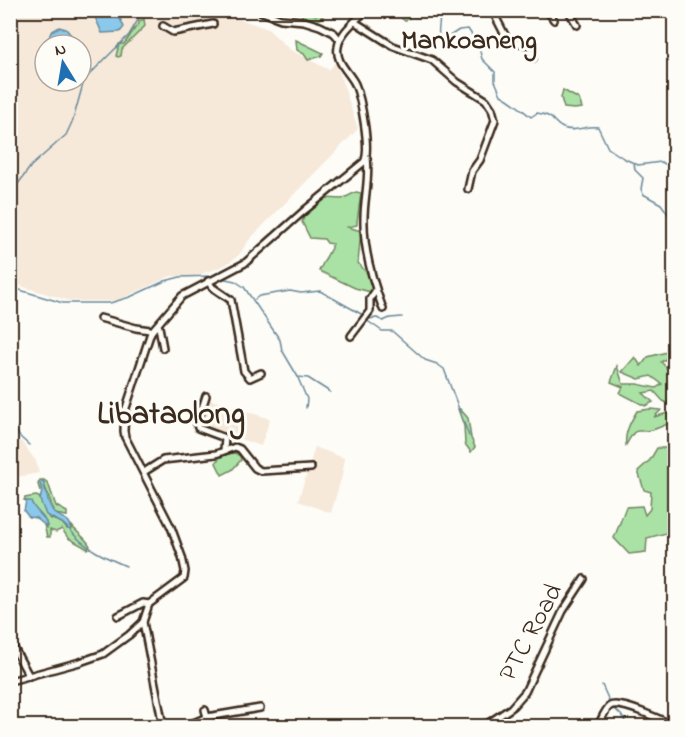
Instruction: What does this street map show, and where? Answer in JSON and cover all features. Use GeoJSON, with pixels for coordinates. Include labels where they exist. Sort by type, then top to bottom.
{"type":"FeatureCollection","features":[{"type":"Feature","properties":{"kind":"street"},"geometry":{"type":"LineString","coordinates":[[257,10],[281,19],[304,21],[320,26],[334,33],[340,40]]}},
{"type":"Feature","properties":{"kind":"street"},"geometry":{"type":"LineString","coordinates":[[366,10],[349,26],[340,40],[337,54],[356,86],[359,96],[367,158],[363,222],[366,250],[383,309]]}},
{"type":"Feature","properties":{"kind":"street"},"geometry":{"type":"LineString","coordinates":[[492,10],[508,41],[529,45],[533,58]]}},
{"type":"Feature","properties":{"kind":"street"},"geometry":{"type":"LineString","coordinates":[[547,10],[554,20]]}},
{"type":"Feature","properties":{"kind":"street"},"geometry":{"type":"LineString","coordinates":[[568,10],[577,25]]}},
{"type":"Feature","properties":{"kind":"street"},"geometry":{"type":"LineString","coordinates":[[355,22],[393,46],[432,60],[457,82],[486,100],[495,120],[480,160],[472,171],[468,189]]}},
{"type":"Feature","properties":{"kind":"street"},"geometry":{"type":"LineString","coordinates":[[163,26],[173,32],[213,24]]}},
{"type":"Feature","properties":{"kind":"street"},"geometry":{"type":"LineString","coordinates":[[163,726],[143,622],[149,604],[184,578],[185,571],[168,520],[125,437],[124,425],[125,411],[151,332],[182,296],[244,263],[367,158]]}},
{"type":"Feature","properties":{"kind":"street"},"geometry":{"type":"LineString","coordinates":[[208,281],[212,287],[231,300],[244,371],[250,378],[261,373]]}},
{"type":"Feature","properties":{"kind":"street"},"geometry":{"type":"LineString","coordinates":[[351,336],[370,311],[370,299],[376,290]]}},
{"type":"Feature","properties":{"kind":"street"},"geometry":{"type":"LineString","coordinates":[[100,318],[151,332]]}},
{"type":"Feature","properties":{"kind":"street"},"geometry":{"type":"LineString","coordinates":[[157,326],[163,348]]}},
{"type":"Feature","properties":{"kind":"street"},"geometry":{"type":"LineString","coordinates":[[206,396],[197,424],[198,428],[225,438],[225,450]]}},
{"type":"Feature","properties":{"kind":"street"},"geometry":{"type":"LineString","coordinates":[[144,472],[163,460],[180,456],[216,454],[235,447],[240,449],[255,468],[261,471],[311,468]]}},
{"type":"Feature","properties":{"kind":"street","name":"PTC Road"},"geometry":{"type":"LineString","coordinates":[[484,726],[512,708],[525,692],[563,611],[584,579]]}},
{"type":"Feature","properties":{"kind":"street"},"geometry":{"type":"LineString","coordinates":[[118,616],[143,603],[149,604]]}},
{"type":"Feature","properties":{"kind":"street"},"geometry":{"type":"LineString","coordinates":[[10,606],[14,626],[10,631]]}},
{"type":"Feature","properties":{"kind":"street"},"geometry":{"type":"LineString","coordinates":[[10,681],[103,654],[143,622]]}},
{"type":"Feature","properties":{"kind":"street"},"geometry":{"type":"LineString","coordinates":[[10,641],[29,676]]}},
{"type":"Feature","properties":{"kind":"street"},"geometry":{"type":"LineString","coordinates":[[598,726],[609,707],[614,705],[643,712],[675,726]]}},
{"type":"Feature","properties":{"kind":"street"},"geometry":{"type":"LineString","coordinates":[[186,726],[207,717],[260,708]]}},
{"type":"Feature","properties":{"kind":"street"},"geometry":{"type":"LineString","coordinates":[[205,710],[207,717]]}},
{"type":"Feature","properties":{"kind":"shaded area"},"geometry":{"type":"Polygon","coordinates":[[[148,10],[152,15],[158,11],[190,10],[234,17],[268,29],[289,49],[329,70],[336,62],[358,129],[249,240],[239,255],[227,264],[195,276],[171,276],[121,299],[111,301],[70,301],[11,283],[10,11],[148,10]]]}},
{"type":"Feature","properties":{"kind":"shaded area"},"geometry":{"type":"Polygon","coordinates":[[[208,399],[270,419],[261,446],[199,425],[208,399]]]}},
{"type":"Feature","properties":{"kind":"shaded area"},"geometry":{"type":"Polygon","coordinates":[[[21,441],[36,461],[39,473],[11,478],[11,443],[21,441]]]}},
{"type":"Feature","properties":{"kind":"shaded area"},"geometry":{"type":"Polygon","coordinates":[[[315,447],[344,458],[343,472],[331,513],[298,501],[315,447]]]}},
{"type":"Feature","properties":{"kind":"green space"},"geometry":{"type":"Polygon","coordinates":[[[318,11],[326,11],[316,23],[312,20],[301,19],[302,14],[316,15],[318,11]]]}},
{"type":"Feature","properties":{"kind":"green space"},"geometry":{"type":"Polygon","coordinates":[[[399,11],[424,11],[423,14],[417,17],[411,16],[405,21],[400,17],[399,11]]]}},
{"type":"Feature","properties":{"kind":"green space"},"geometry":{"type":"Polygon","coordinates":[[[144,19],[145,26],[122,49],[121,56],[116,56],[119,44],[124,44],[139,21],[144,19]]]}},
{"type":"Feature","properties":{"kind":"green space"},"geometry":{"type":"Polygon","coordinates":[[[296,40],[323,53],[321,56],[308,60],[297,50],[296,40]]]}},
{"type":"Feature","properties":{"kind":"green space"},"geometry":{"type":"Polygon","coordinates":[[[563,90],[579,99],[582,108],[564,108],[561,98],[563,90]]]}},
{"type":"Feature","properties":{"kind":"green space"},"geometry":{"type":"Polygon","coordinates":[[[356,192],[361,193],[357,225],[348,227],[361,231],[358,263],[367,273],[373,285],[371,292],[355,288],[319,271],[333,244],[327,243],[324,239],[310,238],[302,222],[304,217],[325,198],[342,199],[356,192]]]}},
{"type":"Feature","properties":{"kind":"green space"},"geometry":{"type":"Polygon","coordinates":[[[674,350],[674,354],[661,362],[668,369],[674,364],[674,407],[663,401],[654,391],[643,393],[653,402],[645,406],[620,393],[623,387],[611,382],[617,366],[623,384],[656,388],[662,384],[651,376],[639,379],[622,372],[635,357],[641,366],[648,357],[674,350]]]}},
{"type":"Feature","properties":{"kind":"green space"},"geometry":{"type":"Polygon","coordinates":[[[458,409],[468,418],[475,447],[471,452],[465,444],[464,426],[458,409]]]}},
{"type":"Feature","properties":{"kind":"green space"},"geometry":{"type":"Polygon","coordinates":[[[661,410],[654,417],[671,412],[671,423],[652,430],[636,431],[626,445],[627,432],[637,411],[661,410]]]}},
{"type":"Feature","properties":{"kind":"green space"},"geometry":{"type":"Polygon","coordinates":[[[657,448],[666,448],[674,458],[674,531],[647,538],[646,552],[629,554],[614,538],[626,507],[642,506],[645,515],[650,509],[651,492],[644,490],[638,471],[650,460],[657,448]]]}},
{"type":"Feature","properties":{"kind":"green space"},"geometry":{"type":"Polygon","coordinates":[[[235,453],[240,456],[241,460],[232,470],[222,475],[216,463],[224,455],[235,453]]]}},
{"type":"Feature","properties":{"kind":"green space"},"geometry":{"type":"Polygon","coordinates":[[[40,480],[44,480],[48,483],[56,506],[67,512],[67,516],[55,514],[43,481],[42,491],[40,491],[38,484],[40,480]]]}},
{"type":"Feature","properties":{"kind":"green space"},"geometry":{"type":"Polygon","coordinates":[[[39,497],[49,518],[62,523],[67,529],[72,529],[71,525],[88,543],[90,546],[88,549],[68,538],[62,529],[56,532],[50,530],[50,537],[47,537],[44,525],[47,527],[46,522],[34,510],[31,502],[24,500],[39,497]]]}},
{"type":"Feature","properties":{"kind":"water"},"geometry":{"type":"Polygon","coordinates":[[[98,11],[115,12],[124,27],[120,32],[102,33],[95,17],[98,11]]]}},
{"type":"Feature","properties":{"kind":"water"},"geometry":{"type":"Polygon","coordinates":[[[59,27],[69,33],[51,33],[59,27]]]}},
{"type":"Feature","properties":{"kind":"water"},"geometry":{"type":"Polygon","coordinates":[[[43,481],[51,508],[69,522],[71,531],[62,523],[46,515],[40,500],[42,491],[40,483],[43,481]]]}},
{"type":"Feature","properties":{"kind":"water"},"geometry":{"type":"Polygon","coordinates":[[[26,501],[31,501],[45,520],[47,527],[36,518],[29,517],[24,511],[26,501]]]}},
{"type":"Feature","properties":{"kind":"waterway"},"geometry":{"type":"LineString","coordinates":[[10,195],[31,166],[66,135],[87,77],[129,35],[144,10]]}},
{"type":"Feature","properties":{"kind":"waterway"},"geometry":{"type":"LineString","coordinates":[[436,10],[439,36],[445,39],[459,30],[468,29],[478,44],[482,59],[495,72],[495,81],[501,95],[531,117],[537,113],[543,114],[567,129],[598,127],[608,148],[623,158],[638,165],[661,162],[674,168]]}},
{"type":"Feature","properties":{"kind":"waterway"},"geometry":{"type":"LineString","coordinates":[[634,163],[635,170],[643,178],[641,189],[643,194],[661,204],[674,222]]}},
{"type":"Feature","properties":{"kind":"waterway"},"geometry":{"type":"LineString","coordinates":[[10,287],[63,303],[110,303],[180,277],[213,276]]}},
{"type":"Feature","properties":{"kind":"waterway"},"geometry":{"type":"LineString","coordinates":[[221,278],[235,281],[244,287],[280,340],[282,350],[298,377],[308,378],[330,392]]}},
{"type":"Feature","properties":{"kind":"waterway"},"geometry":{"type":"LineString","coordinates":[[255,299],[259,296],[290,291],[301,293],[320,291],[363,315]]}},
{"type":"Feature","properties":{"kind":"waterway"},"geometry":{"type":"LineString","coordinates":[[367,319],[377,318],[383,321],[402,317]]}},
{"type":"Feature","properties":{"kind":"waterway"},"geometry":{"type":"LineString","coordinates":[[366,320],[382,331],[392,331],[425,360],[444,369],[469,436]]}},
{"type":"Feature","properties":{"kind":"waterway"},"geometry":{"type":"LineString","coordinates":[[298,378],[307,399],[306,408]]}},
{"type":"Feature","properties":{"kind":"waterway"},"geometry":{"type":"LineString","coordinates":[[10,414],[19,436],[29,445]]}},
{"type":"Feature","properties":{"kind":"waterway"},"geometry":{"type":"LineString","coordinates":[[70,530],[89,547],[126,566]]}},
{"type":"Feature","properties":{"kind":"waterway"},"geometry":{"type":"LineString","coordinates":[[602,685],[610,703]]}},
{"type":"Feature","properties":{"kind":"waterway"},"geometry":{"type":"LineString","coordinates":[[613,707],[628,726]]}},
{"type":"Feature","properties":{"kind":"district","name":"Mankoaneng"},"geometry":{"type":"Point","coordinates":[469,41]}},
{"type":"Feature","properties":{"kind":"district","name":"Libataolong"},"geometry":{"type":"Point","coordinates":[171,415]}}]}
